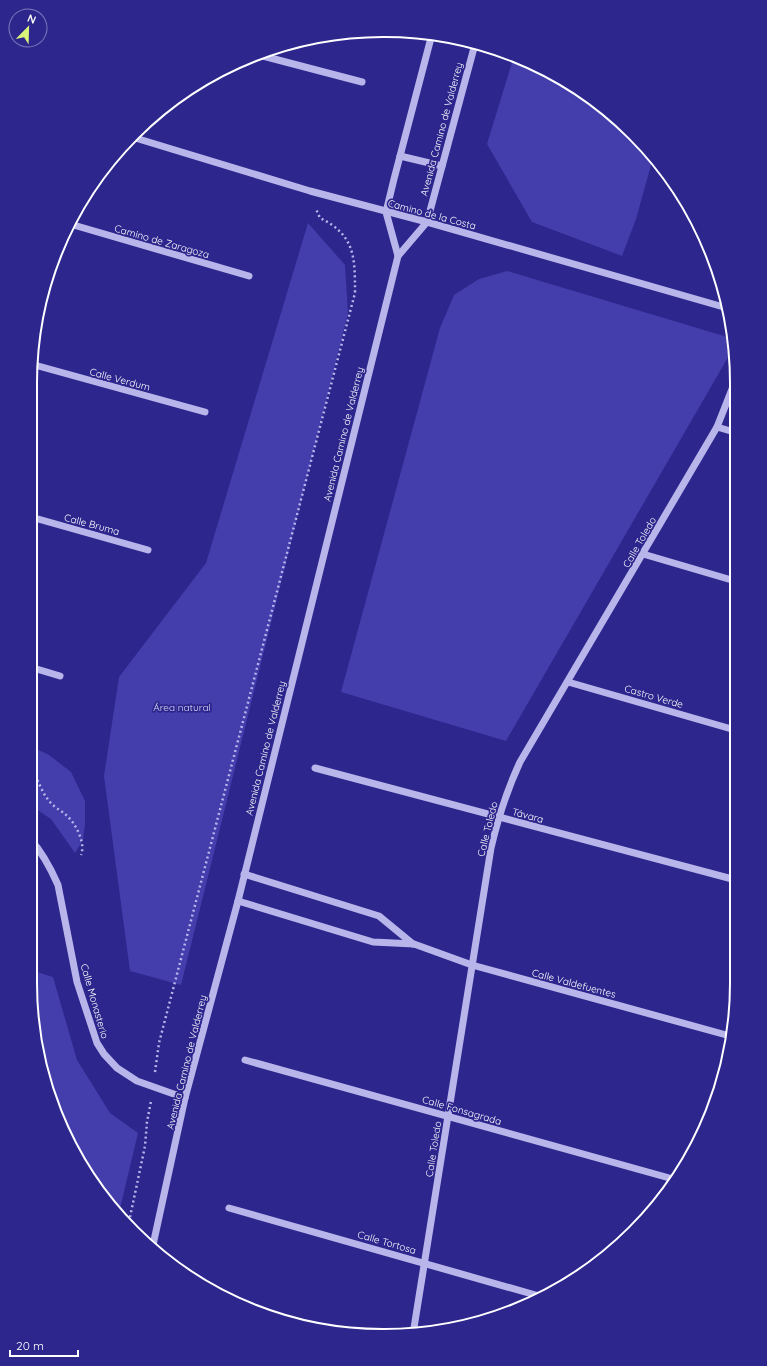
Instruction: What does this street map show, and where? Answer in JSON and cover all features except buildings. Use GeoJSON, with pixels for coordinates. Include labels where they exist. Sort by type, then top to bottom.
{"type":"FeatureCollection","features":[{"type":"Feature","properties":{"kind":"street","name":"Avenida Camino de Valderrey"},"geometry":{"type":"LineString","coordinates":[[398,256],[386,212],[430,40]]}},
{"type":"Feature","properties":{"kind":"street","name":"Avenida Camino de Valderrey"},"geometry":{"type":"LineString","coordinates":[[154,1242],[185,1098],[238,901],[398,256],[426,222],[474,49]]}},
{"type":"Feature","properties":{"kind":"street"},"geometry":{"type":"LineString","coordinates":[[266,57],[362,82]]}},
{"type":"Feature","properties":{"kind":"street","name":"Camino de la Costa"},"geometry":{"type":"LineString","coordinates":[[137,139],[310,191],[426,222],[721,306]]}},
{"type":"Feature","properties":{"kind":"street"},"geometry":{"type":"LineString","coordinates":[[400,156],[442,166]]}},
{"type":"Feature","properties":{"kind":"street","name":"Camino de Zaragoza"},"geometry":{"type":"LineString","coordinates":[[75,226],[249,276]]}},
{"type":"Feature","properties":{"kind":"street","name":"Calle Verdum"},"geometry":{"type":"LineString","coordinates":[[38,366],[205,412]]}},
{"type":"Feature","properties":{"kind":"street","name":"Calle Toledo"},"geometry":{"type":"LineString","coordinates":[[414,1327],[491,848],[498,817],[520,762],[718,427],[730,395]]}},
{"type":"Feature","properties":{"kind":"street"},"geometry":{"type":"LineString","coordinates":[[718,427],[730,431]]}},
{"type":"Feature","properties":{"kind":"street","name":"Calle Bruma"},"geometry":{"type":"LineString","coordinates":[[37,520],[148,550]]}},
{"type":"Feature","properties":{"kind":"street"},"geometry":{"type":"LineString","coordinates":[[643,554],[730,580]]}},
{"type":"Feature","properties":{"kind":"street"},"geometry":{"type":"LineString","coordinates":[[37,670],[60,676]]}},
{"type":"Feature","properties":{"kind":"street","name":"Castro Verde"},"geometry":{"type":"LineString","coordinates":[[568,682],[730,729]]}},
{"type":"Feature","properties":{"kind":"street","name":"Távara"},"geometry":{"type":"LineString","coordinates":[[315,768],[730,878]]}},
{"type":"Feature","properties":{"kind":"street","name":"Calle Monasterio"},"geometry":{"type":"LineString","coordinates":[[37,848],[52,870],[58,885],[78,982],[97,1044],[117,1068],[137,1081],[153,1088],[185,1098]]}},
{"type":"Feature","properties":{"kind":"street","name":"Calle Valdefuentes"},"geometry":{"type":"LineString","coordinates":[[244,874],[379,916],[414,944]]}},
{"type":"Feature","properties":{"kind":"street","name":"Calle Valdefuentes"},"geometry":{"type":"LineString","coordinates":[[238,901],[373,942],[414,944],[472,965],[726,1035]]}},
{"type":"Feature","properties":{"kind":"street","name":"Calle Fonsagrada"},"geometry":{"type":"LineString","coordinates":[[245,1060],[670,1178]]}},
{"type":"Feature","properties":{"kind":"street","name":"Calle Tortosa"},"geometry":{"type":"LineString","coordinates":[[229,1208],[534,1295]]}},
{"type":"Feature","properties":{"kind":"path"},"geometry":{"type":"LineString","coordinates":[[130,1219],[145,1146],[147,1122],[160,1043],[355,294],[355,272],[351,247],[338,229],[320,218],[310,191]]}},
{"type":"Feature","properties":{"kind":"path"},"geometry":{"type":"LineString","coordinates":[[37,780],[51,804],[66,814],[78,832],[83,849],[81,855]]}},
{"type":"Feature","properties":{"kind":"green space"},"geometry":{"type":"Polygon","coordinates":[[[512,62],[557,83],[576,95],[612,123],[629,138],[651,164],[636,219],[622,256],[532,222],[487,144],[512,62]]]}},
{"type":"Feature","properties":{"kind":"green space","name":"Área natural"},"geometry":{"type":"Polygon","coordinates":[[[308,223],[345,265],[348,313],[181,985],[130,971],[104,776],[119,677],[206,563],[308,223]]]}},
{"type":"Feature","properties":{"kind":"green space"},"geometry":{"type":"Polygon","coordinates":[[[507,271],[727,337],[729,356],[506,741],[341,692],[440,328],[454,295],[479,279],[507,271]]]}},
{"type":"Feature","properties":{"kind":"green space"},"geometry":{"type":"Polygon","coordinates":[[[37,749],[49,755],[71,772],[85,801],[83,840],[75,853],[51,819],[37,810],[37,749]]]}},
{"type":"Feature","properties":{"kind":"green space"},"geometry":{"type":"Polygon","coordinates":[[[37,972],[53,977],[77,1060],[110,1113],[138,1133],[120,1208],[95,1175],[83,1156],[63,1115],[55,1094],[40,1028],[37,972]]]}}]}
